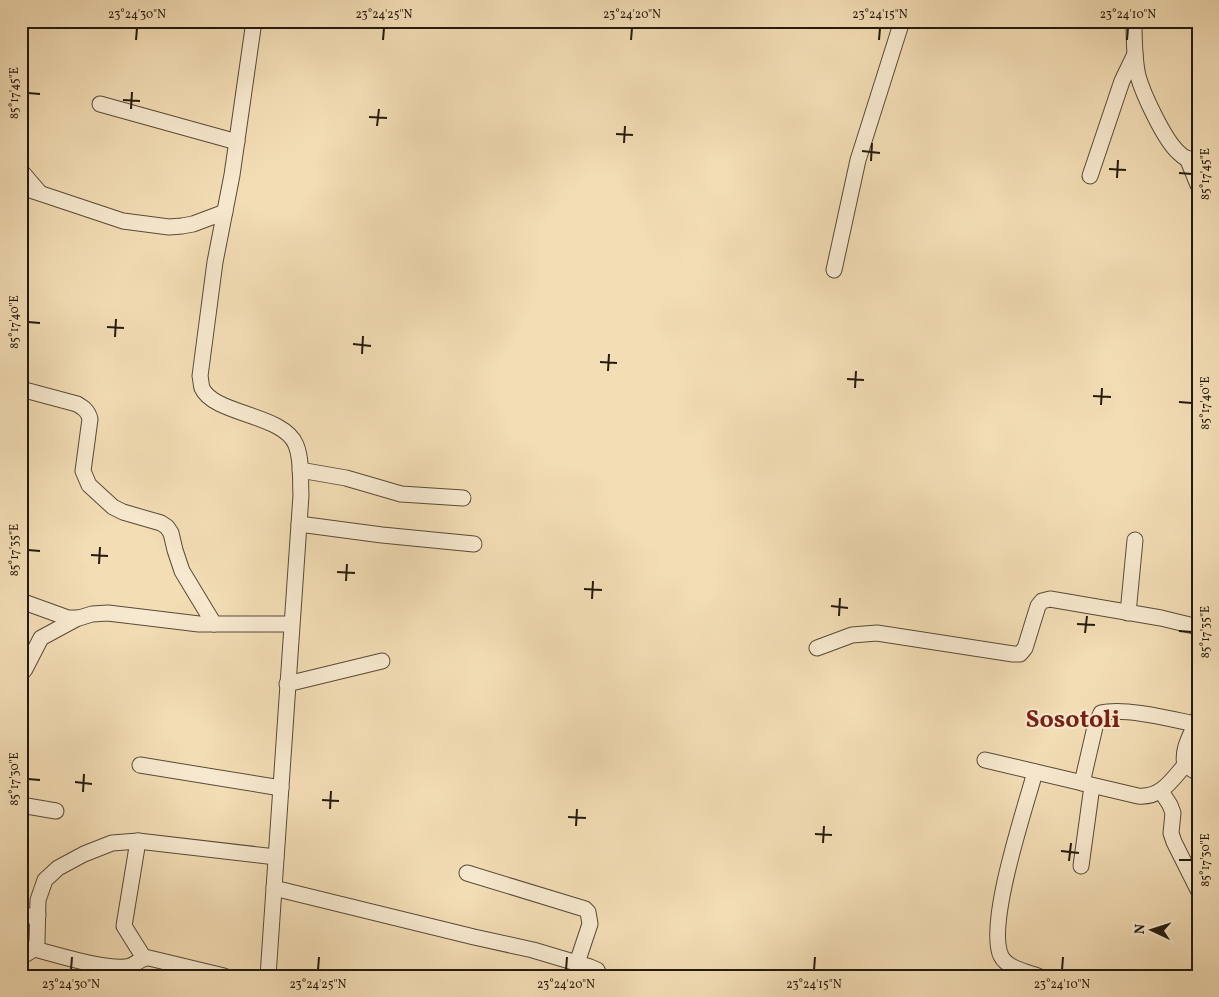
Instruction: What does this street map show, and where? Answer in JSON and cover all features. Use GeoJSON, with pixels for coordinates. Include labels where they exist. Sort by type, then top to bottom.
{"type":"FeatureCollection","features":[{"type":"Feature","properties":{"kind":"street"},"geometry":{"type":"LineString","coordinates":[[254,21],[237,142],[215,262],[200,376],[202,388],[211,398],[278,427],[289,435],[296,444],[300,470],[301,495],[268,976]]}},
{"type":"Feature","properties":{"kind":"street"},"geometry":{"type":"LineString","coordinates":[[834,270],[858,160],[902,21]]}},
{"type":"Feature","properties":{"kind":"street"},"geometry":{"type":"LineString","coordinates":[[1134,21],[1138,77],[1167,137],[1178,152],[1192,161],[1198,185]]}},
{"type":"Feature","properties":{"kind":"street"},"geometry":{"type":"LineString","coordinates":[[1090,176],[1122,81],[1135,54]]}},
{"type":"Feature","properties":{"kind":"street"},"geometry":{"type":"LineString","coordinates":[[100,104],[237,142]]}},
{"type":"Feature","properties":{"kind":"street"},"geometry":{"type":"LineString","coordinates":[[21,171],[39,192]]}},
{"type":"Feature","properties":{"kind":"street"},"geometry":{"type":"LineString","coordinates":[[21,186],[118,220],[169,227],[193,224],[225,212]]}},
{"type":"Feature","properties":{"kind":"street"},"geometry":{"type":"LineString","coordinates":[[21,389],[76,404],[83,407],[88,413],[90,419],[83,471],[89,485],[113,507],[122,512],[161,523],[167,527],[171,533],[182,572],[214,624]]}},
{"type":"Feature","properties":{"kind":"street"},"geometry":{"type":"LineString","coordinates":[[300,470],[346,478],[401,494],[463,498]]}},
{"type":"Feature","properties":{"kind":"street"},"geometry":{"type":"LineString","coordinates":[[299,524],[382,535],[474,544]]}},
{"type":"Feature","properties":{"kind":"street"},"geometry":{"type":"LineString","coordinates":[[1128,613],[1135,540]]}},
{"type":"Feature","properties":{"kind":"street"},"geometry":{"type":"LineString","coordinates":[[817,648],[852,635],[876,633],[1020,654],[1025,648],[1038,606],[1042,601],[1050,599],[1198,627]]}},
{"type":"Feature","properties":{"kind":"street"},"geometry":{"type":"LineString","coordinates":[[21,601],[61,616],[79,618]]}},
{"type":"Feature","properties":{"kind":"street"},"geometry":{"type":"LineString","coordinates":[[21,674],[25,670],[40,638],[79,618],[92,614],[108,613],[177,623],[291,624]]}},
{"type":"Feature","properties":{"kind":"street"},"geometry":{"type":"LineString","coordinates":[[287,684],[382,661]]}},
{"type":"Feature","properties":{"kind":"street"},"geometry":{"type":"LineString","coordinates":[[985,760],[1087,785],[1148,797],[1161,791],[1192,769],[1183,759],[1184,751],[1197,721],[1124,712],[1109,711],[1101,713],[1096,727],[1087,785],[1081,866]]}},
{"type":"Feature","properties":{"kind":"street"},"geometry":{"type":"LineString","coordinates":[[140,765],[280,788]]}},
{"type":"Feature","properties":{"kind":"street"},"geometry":{"type":"LineString","coordinates":[[1035,772],[1003,888],[998,939],[1002,957],[1006,962],[1015,968],[1038,976]]}},
{"type":"Feature","properties":{"kind":"street"},"geometry":{"type":"LineString","coordinates":[[1161,791],[1173,813],[1171,833],[1174,842],[1198,890]]}},
{"type":"Feature","properties":{"kind":"street"},"geometry":{"type":"LineString","coordinates":[[21,805],[56,811]]}},
{"type":"Feature","properties":{"kind":"street"},"geometry":{"type":"LineString","coordinates":[[224,976],[144,958],[131,966],[108,966],[28,953],[38,934],[38,900],[45,880],[58,868],[84,854],[112,843],[138,841],[276,857]]}},
{"type":"Feature","properties":{"kind":"street"},"geometry":{"type":"LineString","coordinates":[[138,841],[124,926],[144,958]]}},
{"type":"Feature","properties":{"kind":"street"},"geometry":{"type":"LineString","coordinates":[[467,873],[585,909],[588,912],[590,924],[578,963]]}},
{"type":"Feature","properties":{"kind":"street"},"geometry":{"type":"LineString","coordinates":[[274,888],[447,931],[533,950],[597,970],[600,976]]}},
{"type":"Feature","properties":{"kind":"street"},"geometry":{"type":"LineString","coordinates":[[21,916],[38,915]]}},
{"type":"Feature","properties":{"kind":"district","name":"Sosotoli"},"geometry":{"type":"Point","coordinates":[1073,720]}}]}
